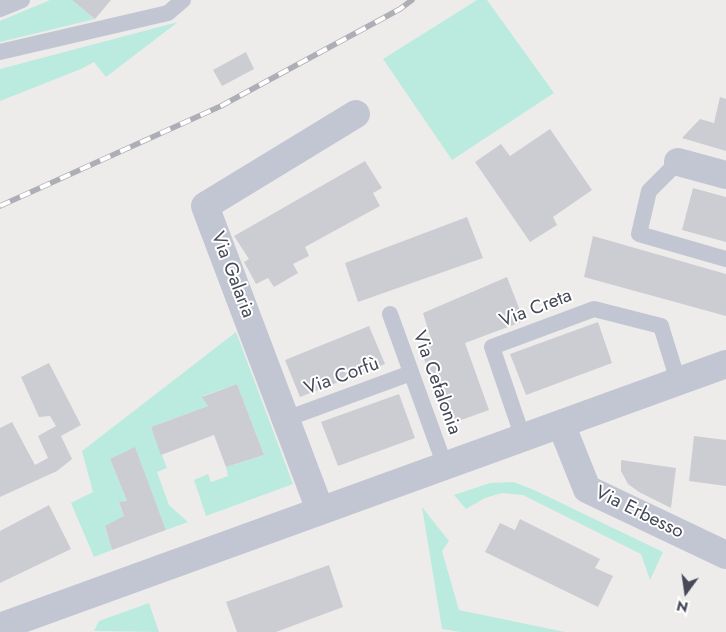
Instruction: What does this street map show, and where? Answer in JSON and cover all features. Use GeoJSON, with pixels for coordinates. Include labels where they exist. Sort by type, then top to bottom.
{"type":"FeatureCollection","features":[{"type":"Feature","properties":{"kind":"street","name":"Via Galaria"},"geometry":{"type":"LineString","coordinates":[[320,510],[205,206],[356,114]]}},
{"type":"Feature","properties":{"kind":"street"},"geometry":{"type":"LineString","coordinates":[[678,162],[726,176]]}},
{"type":"Feature","properties":{"kind":"street"},"geometry":{"type":"LineString","coordinates":[[0,627],[726,364]]}},
{"type":"Feature","properties":{"kind":"street","name":"Via Erbesso"},"geometry":{"type":"LineString","coordinates":[[561,424],[587,489],[726,555]]}},
{"type":"Feature","properties":{"kind":"lane"},"geometry":{"type":"LineString","coordinates":[[0,9],[22,0]]}},
{"type":"Feature","properties":{"kind":"lane"},"geometry":{"type":"LineString","coordinates":[[0,52],[168,12],[183,0]]}},
{"type":"Feature","properties":{"kind":"lane"},"geometry":{"type":"LineString","coordinates":[[678,162],[648,191],[639,234],[726,259]]}},
{"type":"Feature","properties":{"kind":"lane","name":"Via Creta"},"geometry":{"type":"LineString","coordinates":[[523,438],[492,347],[594,308],[661,326],[678,381]]}},
{"type":"Feature","properties":{"kind":"lane","name":"Via Cefalonia"},"geometry":{"type":"LineString","coordinates":[[390,314],[445,466]]}},
{"type":"Feature","properties":{"kind":"lane","name":"Via Corfù"},"geometry":{"type":"LineString","coordinates":[[286,419],[411,372]]}},
{"type":"Feature","properties":{"kind":"green space"},"geometry":{"type":"Polygon","coordinates":[[[50,0],[72,0],[95,19],[0,42],[0,21],[50,0]]]}},
{"type":"Feature","properties":{"kind":"green space"},"geometry":{"type":"Polygon","coordinates":[[[477,0],[487,0],[554,93],[452,160],[383,59],[477,0]]]}},
{"type":"Feature","properties":{"kind":"green space"},"geometry":{"type":"Polygon","coordinates":[[[178,22],[106,77],[94,62],[0,101],[0,69],[178,22]]]}},
{"type":"Feature","properties":{"kind":"green space"},"geometry":{"type":"Polygon","coordinates":[[[236,332],[293,484],[206,516],[194,480],[208,474],[211,482],[228,476],[226,467],[264,455],[237,384],[203,396],[208,406],[151,427],[167,468],[157,472],[169,505],[188,522],[166,530],[135,448],[110,459],[127,501],[119,503],[124,516],[105,527],[112,550],[94,557],[71,503],[93,492],[82,451],[236,332]]]}},
{"type":"Feature","properties":{"kind":"green space"},"geometry":{"type":"Polygon","coordinates":[[[513,482],[532,489],[663,552],[650,580],[641,554],[523,495],[502,493],[485,498],[466,509],[454,495],[490,483],[513,482]]]}},
{"type":"Feature","properties":{"kind":"green space"},"geometry":{"type":"Polygon","coordinates":[[[422,507],[449,541],[442,551],[459,610],[565,632],[460,632],[442,629],[422,507]]]}},
{"type":"Feature","properties":{"kind":"green space"},"geometry":{"type":"Polygon","coordinates":[[[149,603],[159,632],[94,631],[99,621],[149,603]]]}},
{"type":"Feature","properties":{"kind":"building"},"geometry":{"type":"Polygon","coordinates":[[[72,0],[111,0],[95,19],[72,0]]]}},
{"type":"Feature","properties":{"kind":"building"},"geometry":{"type":"Polygon","coordinates":[[[246,52],[254,69],[222,86],[213,70],[246,52]]]}},
{"type":"Feature","properties":{"kind":"building"},"geometry":{"type":"Polygon","coordinates":[[[720,97],[726,99],[726,151],[682,138],[700,119],[714,123],[720,97]]]}},
{"type":"Feature","properties":{"kind":"building"},"geometry":{"type":"Polygon","coordinates":[[[550,129],[592,190],[553,217],[557,225],[530,242],[475,162],[501,144],[510,156],[550,129]]]}},
{"type":"Feature","properties":{"kind":"building"},"geometry":{"type":"Polygon","coordinates":[[[365,161],[382,188],[373,193],[380,206],[305,247],[309,256],[293,264],[298,273],[274,287],[268,278],[256,284],[244,262],[249,259],[234,236],[365,161]]]}},
{"type":"Feature","properties":{"kind":"building"},"geometry":{"type":"Polygon","coordinates":[[[693,188],[726,197],[726,242],[682,230],[693,188]]]}},
{"type":"Feature","properties":{"kind":"building"},"geometry":{"type":"Polygon","coordinates":[[[467,217],[483,258],[358,302],[345,263],[467,217]]]}},
{"type":"Feature","properties":{"kind":"building"},"geometry":{"type":"Polygon","coordinates":[[[593,236],[726,274],[726,316],[584,277],[593,236]]]}},
{"type":"Feature","properties":{"kind":"building"},"geometry":{"type":"Polygon","coordinates":[[[507,277],[524,321],[465,343],[489,410],[450,424],[420,349],[432,342],[423,313],[507,277]]]}},
{"type":"Feature","properties":{"kind":"building"},"geometry":{"type":"Polygon","coordinates":[[[598,322],[612,363],[526,395],[510,354],[598,322]]]}},
{"type":"Feature","properties":{"kind":"building"},"geometry":{"type":"Polygon","coordinates":[[[369,326],[385,364],[300,397],[285,360],[369,326]]]}},
{"type":"Feature","properties":{"kind":"building"},"geometry":{"type":"Polygon","coordinates":[[[49,363],[81,425],[61,436],[72,459],[57,471],[0,497],[0,428],[12,422],[35,465],[48,458],[38,436],[56,426],[50,416],[39,417],[21,377],[49,363]]]}},
{"type":"Feature","properties":{"kind":"building"},"geometry":{"type":"Polygon","coordinates":[[[237,384],[264,455],[226,467],[214,435],[161,455],[151,427],[208,406],[202,397],[237,384]]]}},
{"type":"Feature","properties":{"kind":"building"},"geometry":{"type":"Polygon","coordinates":[[[399,394],[415,438],[338,466],[321,422],[399,394]]]}},
{"type":"Feature","properties":{"kind":"building"},"geometry":{"type":"Polygon","coordinates":[[[694,436],[726,440],[726,486],[689,481],[694,436]]]}},
{"type":"Feature","properties":{"kind":"building"},"geometry":{"type":"Polygon","coordinates":[[[135,447],[166,530],[112,550],[105,526],[124,516],[119,502],[127,501],[110,459],[135,447]]]}},
{"type":"Feature","properties":{"kind":"building"},"geometry":{"type":"Polygon","coordinates":[[[621,460],[676,468],[671,508],[639,492],[628,484],[621,471],[621,460]]]}},
{"type":"Feature","properties":{"kind":"building"},"geometry":{"type":"Polygon","coordinates":[[[49,505],[71,549],[0,583],[0,531],[49,505]]]}},
{"type":"Feature","properties":{"kind":"building"},"geometry":{"type":"Polygon","coordinates":[[[520,519],[600,559],[595,568],[613,576],[598,607],[485,552],[500,523],[515,530],[520,519]]]}},
{"type":"Feature","properties":{"kind":"building"},"geometry":{"type":"Polygon","coordinates":[[[329,565],[343,607],[276,632],[237,632],[226,602],[329,565]]]}},
{"type":"Feature","properties":{"kind":"railway"},"geometry":{"type":"LineString","coordinates":[[0,206],[221,106],[400,9],[412,0]]}}]}
